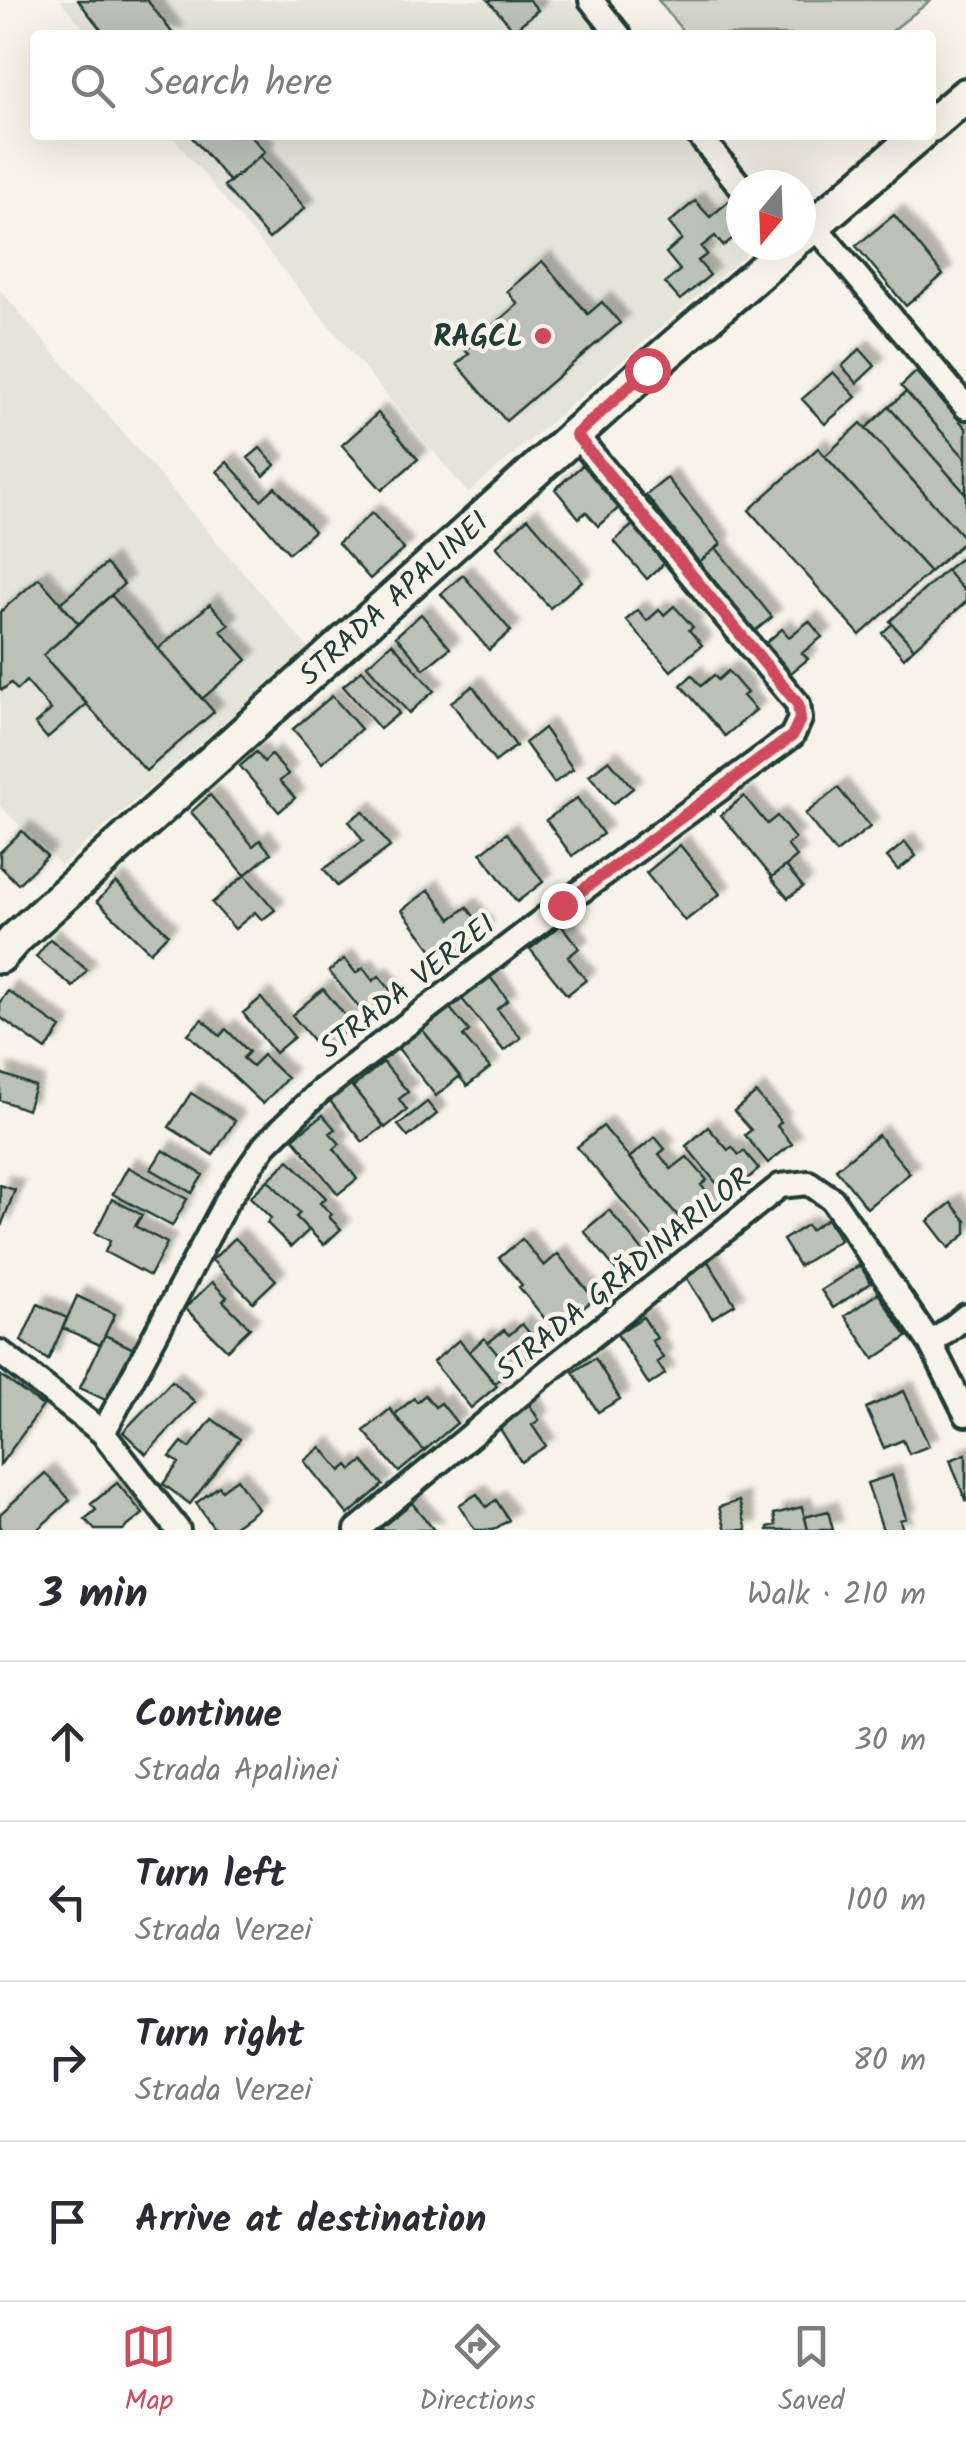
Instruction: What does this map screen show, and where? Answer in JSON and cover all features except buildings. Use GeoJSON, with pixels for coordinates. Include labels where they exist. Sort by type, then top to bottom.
{"type":"FeatureCollection","features":[{"type":"Feature","properties":{"kind":"street"},"geometry":{"type":"LineString","coordinates":[[591,0],[615,30]]}},
{"type":"Feature","properties":{"kind":"street"},"geometry":{"type":"LineString","coordinates":[[936,121],[966,95]]}},
{"type":"Feature","properties":{"kind":"street"},"geometry":{"type":"LineString","coordinates":[[703,140],[727,170]]}},
{"type":"Feature","properties":{"kind":"street","name":"STRADA APALINEI"},"geometry":{"type":"LineString","coordinates":[[816,223],[913,140]]}},
{"type":"Feature","properties":{"kind":"street","name":"STRADA APALINEI"},"geometry":{"type":"LineString","coordinates":[[0,956],[773,260]]}},
{"type":"Feature","properties":{"kind":"street"},"geometry":{"type":"LineString","coordinates":[[816,260],[966,407]]}},
{"type":"Feature","properties":{"kind":"street","name":"STRADA VERZEI"},"geometry":{"type":"LineString","coordinates":[[103,1433],[226,1202],[265,1146],[319,1092],[562,905],[792,736],[800,719],[798,704],[576,435]]}},
{"type":"Feature","properties":{"kind":"street","name":"STRADA GRĂDINARILOR"},"geometry":{"type":"LineString","coordinates":[[358,1530],[547,1372],[780,1186],[809,1183],[832,1198],[931,1344],[966,1414]]}},
{"type":"Feature","properties":{"kind":"street"},"geometry":{"type":"LineString","coordinates":[[931,1344],[966,1316]]}},
{"type":"Feature","properties":{"kind":"street"},"geometry":{"type":"LineString","coordinates":[[0,1352],[103,1433],[178,1530]]}},
{"type":"Feature","properties":{"kind":"shaded area"},"geometry":{"type":"Polygon","coordinates":[[[60,0],[571,0],[596,30],[85,30],[60,0]]]}},
{"type":"Feature","properties":{"kind":"shaded area"},"geometry":{"type":"Polygon","coordinates":[[[658,0],[931,0],[893,30],[682,30],[658,0]]]}},
{"type":"Feature","properties":{"kind":"shaded area"},"geometry":{"type":"Polygon","coordinates":[[[175,140],[686,140],[726,188],[726,260],[740,260],[468,493],[175,140]]]}},
{"type":"Feature","properties":{"kind":"shaded area"},"geometry":{"type":"Polygon","coordinates":[[[0,290],[309,649],[61,865],[0,806],[0,290]]]}},
{"type":"Feature","properties":{"kind":"place","name":"RAGCL"},"geometry":{"type":"Point","coordinates":[543,336]}},
{"type":"Feature","properties":{"kind":"route"},"geometry":{"type":"LineString","coordinates":[[562,905],[792,736],[800,719],[798,704],[576,435],[647,370]]}}]}
